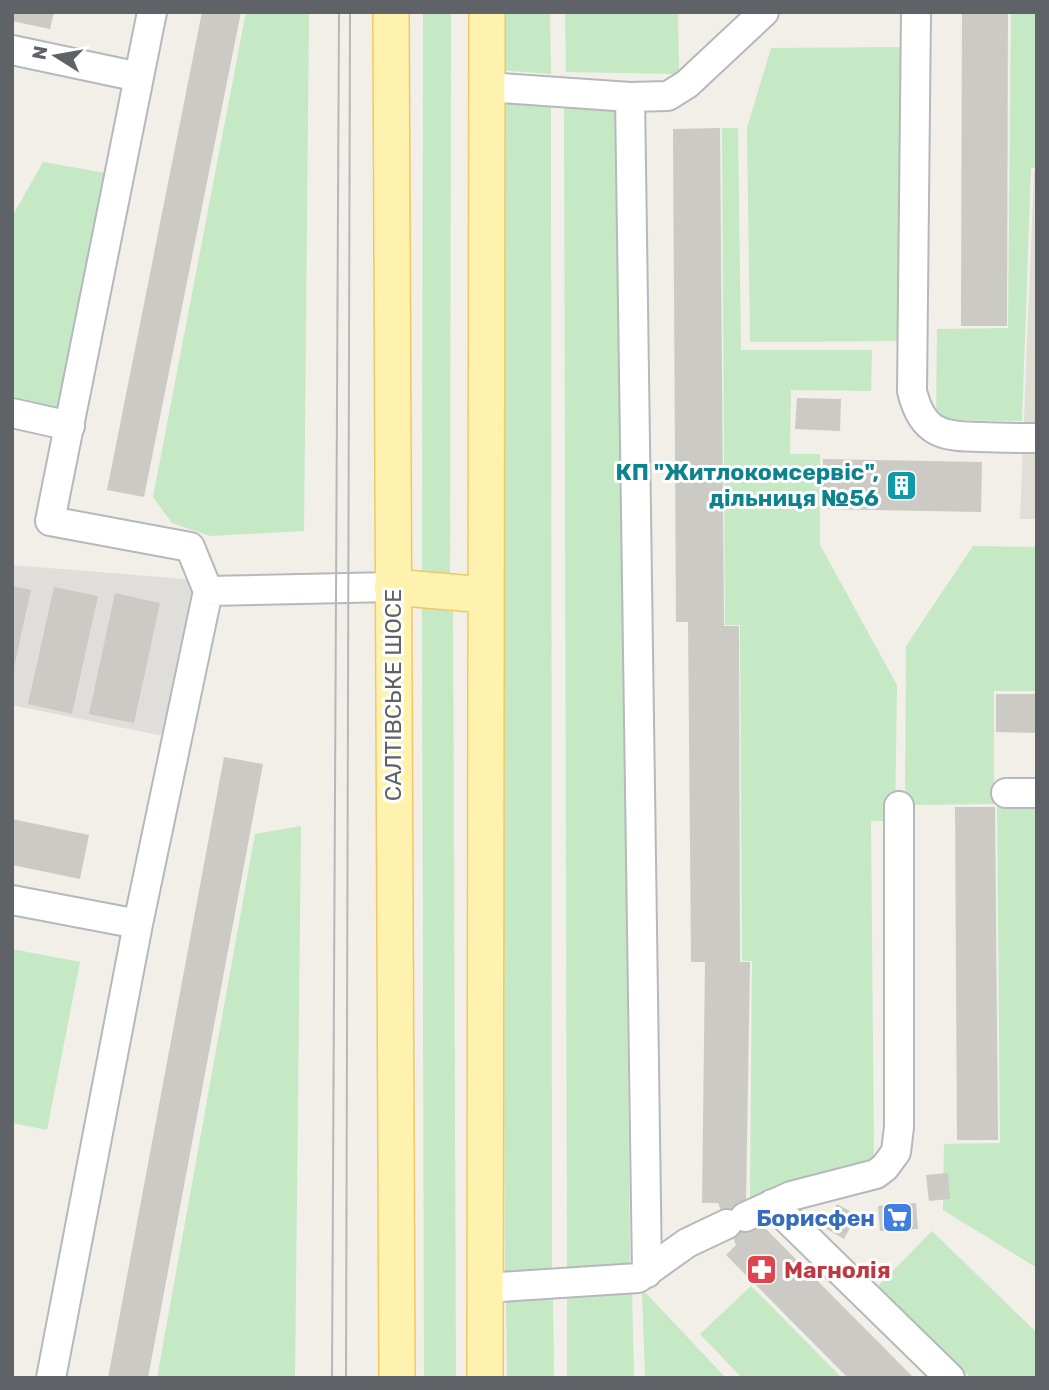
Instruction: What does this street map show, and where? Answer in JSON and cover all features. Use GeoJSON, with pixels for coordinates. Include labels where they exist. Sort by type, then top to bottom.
{"type":"FeatureCollection","features":[{"type":"Feature","properties":{"kind":"main road","name":"САЛТІВСЬКЕ ШОСЕ"},"geometry":{"type":"LineString","coordinates":[[391,12],[397,1378]]}},
{"type":"Feature","properties":{"kind":"main road"},"geometry":{"type":"LineString","coordinates":[[485,1378],[487,12]]}},
{"type":"Feature","properties":{"kind":"main road"},"geometry":{"type":"LineString","coordinates":[[392,587],[486,595]]}},
{"type":"Feature","properties":{"kind":"lane"},"geometry":{"type":"LineString","coordinates":[[51,1378],[138,924],[208,591],[190,547],[50,521],[152,12]]}},
{"type":"Feature","properties":{"kind":"lane"},"geometry":{"type":"LineString","coordinates":[[486,87],[656,97],[678,91],[764,12]]}},
{"type":"Feature","properties":{"kind":"lane"},"geometry":{"type":"LineString","coordinates":[[916,12],[912,380],[915,405],[923,420],[936,432],[953,437],[1037,438]]}},
{"type":"Feature","properties":{"kind":"lane"},"geometry":{"type":"LineString","coordinates":[[12,50],[139,77]]}},
{"type":"Feature","properties":{"kind":"lane"},"geometry":{"type":"LineString","coordinates":[[630,96],[647,1273]]}},
{"type":"Feature","properties":{"kind":"lane"},"geometry":{"type":"LineString","coordinates":[[12,413],[70,426]]}},
{"type":"Feature","properties":{"kind":"lane"},"geometry":{"type":"LineString","coordinates":[[208,591],[392,587]]}},
{"type":"Feature","properties":{"kind":"lane"},"geometry":{"type":"LineString","coordinates":[[1006,793],[1037,793]]}},
{"type":"Feature","properties":{"kind":"lane"},"geometry":{"type":"LineString","coordinates":[[485,1288],[638,1278],[687,1243],[736,1220],[791,1196],[876,1174],[890,1161],[897,1148],[899,1127],[899,806]]}},
{"type":"Feature","properties":{"kind":"lane"},"geometry":{"type":"LineString","coordinates":[[12,900],[138,924]]}},
{"type":"Feature","properties":{"kind":"lane"},"geometry":{"type":"LineString","coordinates":[[772,1204],[950,1378]]}},
{"type":"Feature","properties":{"kind":"shaded area"},"geometry":{"type":"Polygon","coordinates":[[[1034,171],[1037,171],[1037,519],[1020,519],[1034,171]]]}},
{"type":"Feature","properties":{"kind":"shaded area"},"geometry":{"type":"Polygon","coordinates":[[[12,565],[197,580],[163,736],[12,705],[12,565]]]}},
{"type":"Feature","properties":{"kind":"green space"},"geometry":{"type":"Polygon","coordinates":[[[246,12],[309,12],[304,531],[210,536],[172,523],[153,497],[246,12]]]}},
{"type":"Feature","properties":{"kind":"green space"},"geometry":{"type":"Polygon","coordinates":[[[423,12],[451,12],[450,581],[422,577],[423,12]]]}},
{"type":"Feature","properties":{"kind":"green space"},"geometry":{"type":"Polygon","coordinates":[[[500,12],[550,12],[551,74],[500,70],[500,12]]]}},
{"type":"Feature","properties":{"kind":"green space"},"geometry":{"type":"Polygon","coordinates":[[[565,12],[678,12],[679,74],[566,72],[565,12]]]}},
{"type":"Feature","properties":{"kind":"green space"},"geometry":{"type":"Polygon","coordinates":[[[1011,12],[1037,12],[1037,168],[1031,168],[1022,421],[936,420],[937,329],[1008,328],[1011,12]]]}},
{"type":"Feature","properties":{"kind":"green space"},"geometry":{"type":"Polygon","coordinates":[[[910,47],[908,341],[750,342],[747,128],[771,48],[910,47]]]}},
{"type":"Feature","properties":{"kind":"green space"},"geometry":{"type":"Polygon","coordinates":[[[499,97],[551,101],[552,1269],[505,1271],[499,97]]]}},
{"type":"Feature","properties":{"kind":"green space"},"geometry":{"type":"Polygon","coordinates":[[[564,102],[618,110],[630,1266],[567,1270],[564,102]]]}},
{"type":"Feature","properties":{"kind":"green space"},"geometry":{"type":"Polygon","coordinates":[[[722,128],[738,128],[741,350],[872,350],[871,391],[791,390],[790,454],[820,454],[820,545],[897,685],[895,821],[871,821],[874,1162],[750,1200],[752,961],[742,961],[740,625],[725,625],[722,128]]]}},
{"type":"Feature","properties":{"kind":"green space"},"geometry":{"type":"Polygon","coordinates":[[[43,162],[111,174],[61,410],[12,396],[12,217],[43,162]]]}},
{"type":"Feature","properties":{"kind":"green space"},"geometry":{"type":"Polygon","coordinates":[[[973,546],[1037,547],[1037,691],[994,691],[994,804],[905,805],[906,646],[973,546]]]}},
{"type":"Feature","properties":{"kind":"green space"},"geometry":{"type":"Polygon","coordinates":[[[422,604],[453,610],[456,1378],[424,1378],[422,604]]]}},
{"type":"Feature","properties":{"kind":"green space"},"geometry":{"type":"Polygon","coordinates":[[[997,799],[1037,800],[1037,1268],[943,1210],[944,1144],[1000,1143],[997,799]]]}},
{"type":"Feature","properties":{"kind":"green space"},"geometry":{"type":"Polygon","coordinates":[[[301,826],[295,1378],[157,1378],[255,834],[301,826]]]}},
{"type":"Feature","properties":{"kind":"green space"},"geometry":{"type":"Polygon","coordinates":[[[12,949],[80,962],[47,1130],[12,1123],[12,949]]]}},
{"type":"Feature","properties":{"kind":"green space"},"geometry":{"type":"Polygon","coordinates":[[[932,1231],[1037,1333],[1037,1378],[971,1378],[878,1286],[932,1231]]]}},
{"type":"Feature","properties":{"kind":"green space"},"geometry":{"type":"Polygon","coordinates":[[[751,1286],[842,1378],[742,1378],[700,1334],[751,1286]]]}},
{"type":"Feature","properties":{"kind":"green space"},"geometry":{"type":"Polygon","coordinates":[[[632,1287],[634,1378],[567,1378],[567,1291],[632,1287]]]}},
{"type":"Feature","properties":{"kind":"green space"},"geometry":{"type":"Polygon","coordinates":[[[642,1289],[726,1378],[645,1378],[642,1289]]]}},
{"type":"Feature","properties":{"kind":"green space"},"geometry":{"type":"Polygon","coordinates":[[[553,1299],[554,1378],[507,1378],[506,1300],[553,1299]]]}},
{"type":"Feature","properties":{"kind":"building"},"geometry":{"type":"Polygon","coordinates":[[[12,12],[54,12],[50,29],[12,21],[12,12]]]}},
{"type":"Feature","properties":{"kind":"building"},"geometry":{"type":"Polygon","coordinates":[[[202,12],[241,12],[144,497],[107,490],[202,12]]]}},
{"type":"Feature","properties":{"kind":"building"},"geometry":{"type":"Polygon","coordinates":[[[962,12],[1008,12],[1007,326],[961,326],[962,12]]]}},
{"type":"Feature","properties":{"kind":"building"},"geometry":{"type":"Polygon","coordinates":[[[720,128],[724,626],[739,626],[740,962],[750,962],[746,1203],[739,1203],[751,1230],[759,1222],[914,1378],[848,1378],[726,1255],[736,1245],[718,1203],[702,1203],[705,962],[691,962],[688,622],[676,622],[673,129],[720,128]]]}},
{"type":"Feature","properties":{"kind":"building"},"geometry":{"type":"Polygon","coordinates":[[[797,398],[841,399],[840,431],[795,429],[797,398]]]}},
{"type":"Feature","properties":{"kind":"building","name":"КП \"Житлокомсервіс\", дільниця №56"},"geometry":{"type":"Polygon","coordinates":[[[823,459],[982,462],[981,512],[822,509],[823,459]]]}},
{"type":"Feature","properties":{"kind":"building"},"geometry":{"type":"Polygon","coordinates":[[[12,586],[31,590],[13,672],[12,671],[12,586]]]}},
{"type":"Feature","properties":{"kind":"building"},"geometry":{"type":"Polygon","coordinates":[[[54,587],[98,596],[72,714],[28,704],[54,587]]]}},
{"type":"Feature","properties":{"kind":"building"},"geometry":{"type":"Polygon","coordinates":[[[115,593],[160,603],[134,723],[89,714],[115,593]]]}},
{"type":"Feature","properties":{"kind":"building"},"geometry":{"type":"Polygon","coordinates":[[[996,694],[1037,694],[1037,733],[996,732],[996,694]]]}},
{"type":"Feature","properties":{"kind":"building"},"geometry":{"type":"Polygon","coordinates":[[[224,757],[263,764],[148,1378],[108,1378],[224,757]]]}},
{"type":"Feature","properties":{"kind":"building"},"geometry":{"type":"Polygon","coordinates":[[[955,807],[995,807],[998,1140],[957,1140],[955,807]]]}},
{"type":"Feature","properties":{"kind":"building"},"geometry":{"type":"Polygon","coordinates":[[[12,819],[89,835],[80,879],[12,865],[12,819]]]}},
{"type":"Feature","properties":{"kind":"building"},"geometry":{"type":"Polygon","coordinates":[[[948,1173],[950,1199],[929,1201],[926,1175],[948,1173]]]}},
{"type":"Feature","properties":{"kind":"building","name":"Борисфен"},"geometry":{"type":"Polygon","coordinates":[[[916,1203],[918,1229],[880,1231],[878,1206],[916,1203]]]}},
{"type":"Feature","properties":{"kind":"building"},"geometry":{"type":"Polygon","coordinates":[[[837,1204],[857,1215],[844,1239],[825,1228],[837,1204]]]}},
{"type":"Feature","properties":{"kind":"tram line"},"geometry":{"type":"LineString","coordinates":[[332,1378],[339,12]]}},
{"type":"Feature","properties":{"kind":"tram line"},"geometry":{"type":"LineString","coordinates":[[346,1378],[350,12]]}},
{"type":"Feature","properties":{"kind":"place","name":"КП \"Житлокомсервіс\", дільниця №56"},"geometry":{"type":"Point","coordinates":[902,485]}},
{"type":"Feature","properties":{"kind":"place","name":"Борисфен"},"geometry":{"type":"Point","coordinates":[898,1218]}},
{"type":"Feature","properties":{"kind":"place","name":"Магнолія"},"geometry":{"type":"Point","coordinates":[761,1270]}}]}
